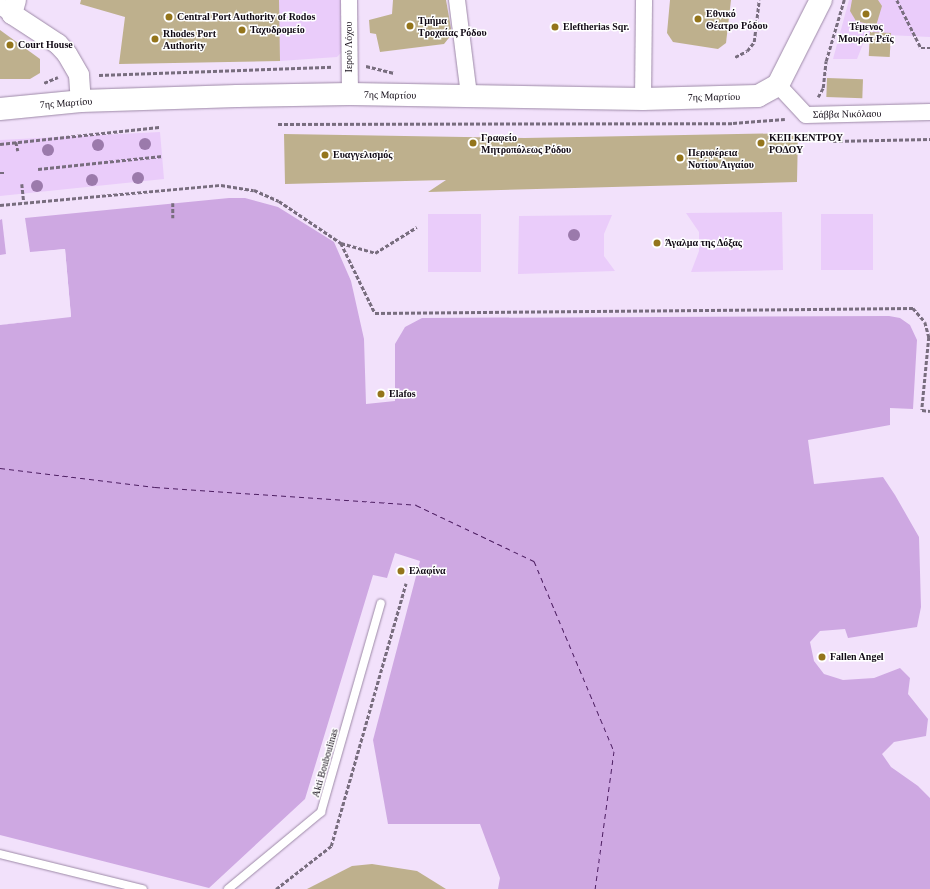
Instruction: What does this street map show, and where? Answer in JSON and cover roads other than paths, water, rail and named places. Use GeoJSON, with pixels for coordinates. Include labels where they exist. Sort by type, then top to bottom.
{"type":"FeatureCollection","features":[{"type":"Feature","properties":{"kind":"main road"},"geometry":{"type":"LineString","coordinates":[[778,85],[821,0]]}},
{"type":"Feature","properties":{"kind":"main road","name":"7ης Μαρτίου"},"geometry":{"type":"LineString","coordinates":[[0,109],[81,101],[350,94],[643,99],[758,96],[778,85]]}},
{"type":"Feature","properties":{"kind":"street","name":"Ιερού Λόχου"},"geometry":{"type":"LineString","coordinates":[[349,0],[348,66],[350,94]]}},
{"type":"Feature","properties":{"kind":"street"},"geometry":{"type":"LineString","coordinates":[[457,0],[469,95]]}},
{"type":"Feature","properties":{"kind":"street"},"geometry":{"type":"LineString","coordinates":[[643,99],[644,0]]}},
{"type":"Feature","properties":{"kind":"street"},"geometry":{"type":"LineString","coordinates":[[9,6],[58,44],[67,54],[79,75],[81,101]]}},
{"type":"Feature","properties":{"kind":"street","name":"Σάββα Νικόλαου"},"geometry":{"type":"LineString","coordinates":[[778,85],[806,115],[930,112]]}},
{"type":"Feature","properties":{"kind":"lane","name":"Akti Bouboulinas"},"geometry":{"type":"LineString","coordinates":[[228,889],[321,812],[381,603]]}},
{"type":"Feature","properties":{"kind":"lane"},"geometry":{"type":"LineString","coordinates":[[0,854],[143,889]]}},
{"type":"Feature","properties":{"kind":"place","name":"Τέμενος Μουράτ Ρεϊς"},"geometry":{"type":"Point","coordinates":[866,14]}},
{"type":"Feature","properties":{"kind":"place","name":"Central Port Authority of Rodos"},"geometry":{"type":"Point","coordinates":[169,17]}},
{"type":"Feature","properties":{"kind":"place","name":"Εθνικό Θέατρο Ρόδου"},"geometry":{"type":"Point","coordinates":[698,19]}},
{"type":"Feature","properties":{"kind":"place","name":"Τμήμα Τροχαίας Ρόδου"},"geometry":{"type":"Point","coordinates":[410,26]}},
{"type":"Feature","properties":{"kind":"place","name":"Eleftherias Sqr."},"geometry":{"type":"Point","coordinates":[555,27]}},
{"type":"Feature","properties":{"kind":"place","name":"Ταχυδρομείο"},"geometry":{"type":"Point","coordinates":[242,30]}},
{"type":"Feature","properties":{"kind":"place","name":"Rhodes Port Authority"},"geometry":{"type":"Point","coordinates":[155,39]}},
{"type":"Feature","properties":{"kind":"place","name":"Court House"},"geometry":{"type":"Point","coordinates":[10,45]}},
{"type":"Feature","properties":{"kind":"place","name":"Γραφείο Μητροπόλεως Ρόδου"},"geometry":{"type":"Point","coordinates":[473,143]}},
{"type":"Feature","properties":{"kind":"place","name":"ΚΕΠ ΚΕΝΤΡΟΥ ΡΟΔΟΥ"},"geometry":{"type":"Point","coordinates":[761,143]}},
{"type":"Feature","properties":{"kind":"place","name":"Ευαγγελισμός"},"geometry":{"type":"Point","coordinates":[325,155]}},
{"type":"Feature","properties":{"kind":"place","name":"Περιφέρεια Νοτίου Αιγαίου"},"geometry":{"type":"Point","coordinates":[680,158]}},
{"type":"Feature","properties":{"kind":"place","name":"Άγαλμα της Δόξας"},"geometry":{"type":"Point","coordinates":[657,243]}},
{"type":"Feature","properties":{"kind":"place","name":"Elafos"},"geometry":{"type":"Point","coordinates":[381,394]}},
{"type":"Feature","properties":{"kind":"place","name":"Ελαφίνα"},"geometry":{"type":"Point","coordinates":[401,571]}},
{"type":"Feature","properties":{"kind":"place","name":"Fallen Angel"},"geometry":{"type":"Point","coordinates":[822,657]}}]}
